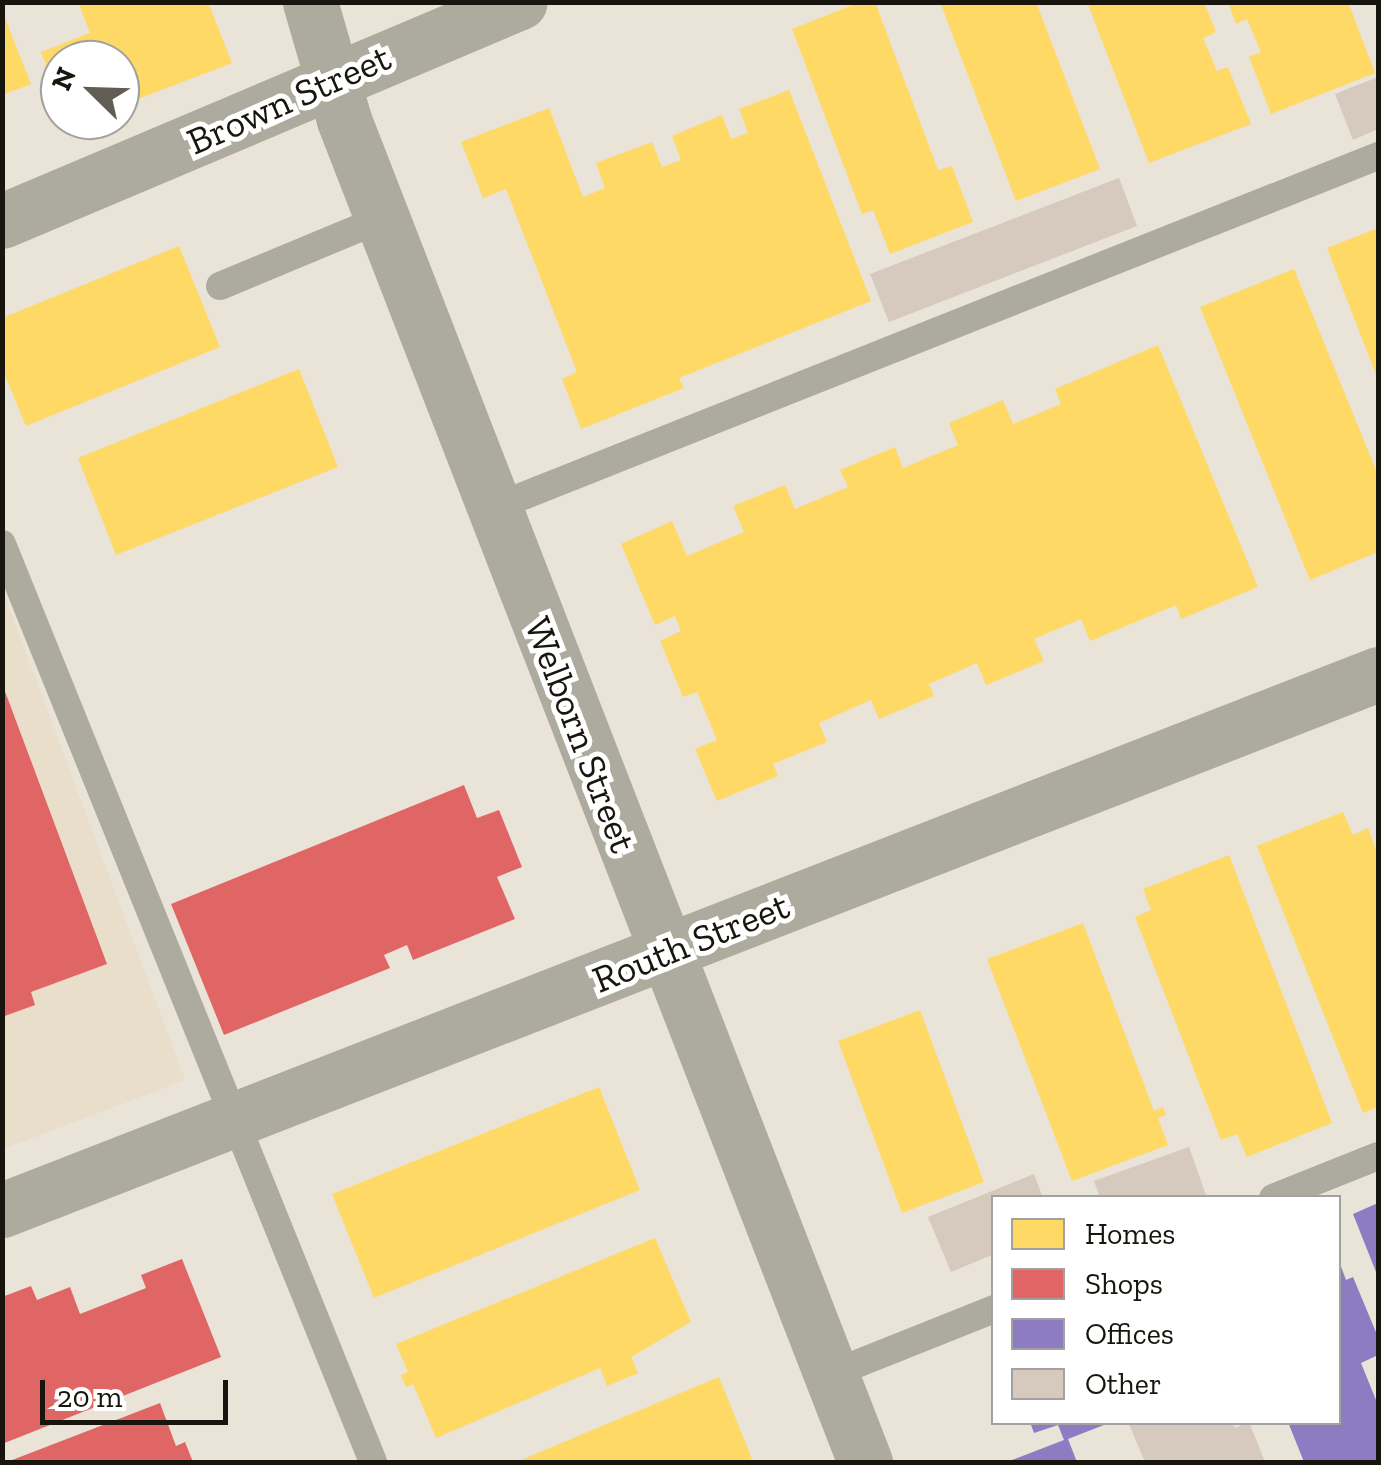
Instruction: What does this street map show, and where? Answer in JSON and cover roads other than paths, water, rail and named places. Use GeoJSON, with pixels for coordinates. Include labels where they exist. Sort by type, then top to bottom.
{"type":"FeatureCollection","features":[{"type":"Feature","properties":{"kind":"street","name":"Welborn Street"},"geometry":{"type":"LineString","coordinates":[[310,2],[381,218],[864,1462]]}},
{"type":"Feature","properties":{"kind":"street","name":"Brown Street"},"geometry":{"type":"LineString","coordinates":[[2,221],[520,2]]}},
{"type":"Feature","properties":{"kind":"street","name":"Routh Street"},"geometry":{"type":"LineString","coordinates":[[2,1210],[1378,674]]}},
{"type":"Feature","properties":{"kind":"lane"},"geometry":{"type":"LineString","coordinates":[[493,508],[1378,156]]}},
{"type":"Feature","properties":{"kind":"lane"},"geometry":{"type":"LineString","coordinates":[[220,286],[381,218]]}},
{"type":"Feature","properties":{"kind":"lane"},"geometry":{"type":"LineString","coordinates":[[2,544],[373,1462]]}},
{"type":"Feature","properties":{"kind":"lane"},"geometry":{"type":"LineString","coordinates":[[1280,1195],[1378,1156]]}},
{"type":"Feature","properties":{"kind":"lane"},"geometry":{"type":"LineString","coordinates":[[830,1376],[991,1310]]}}]}
